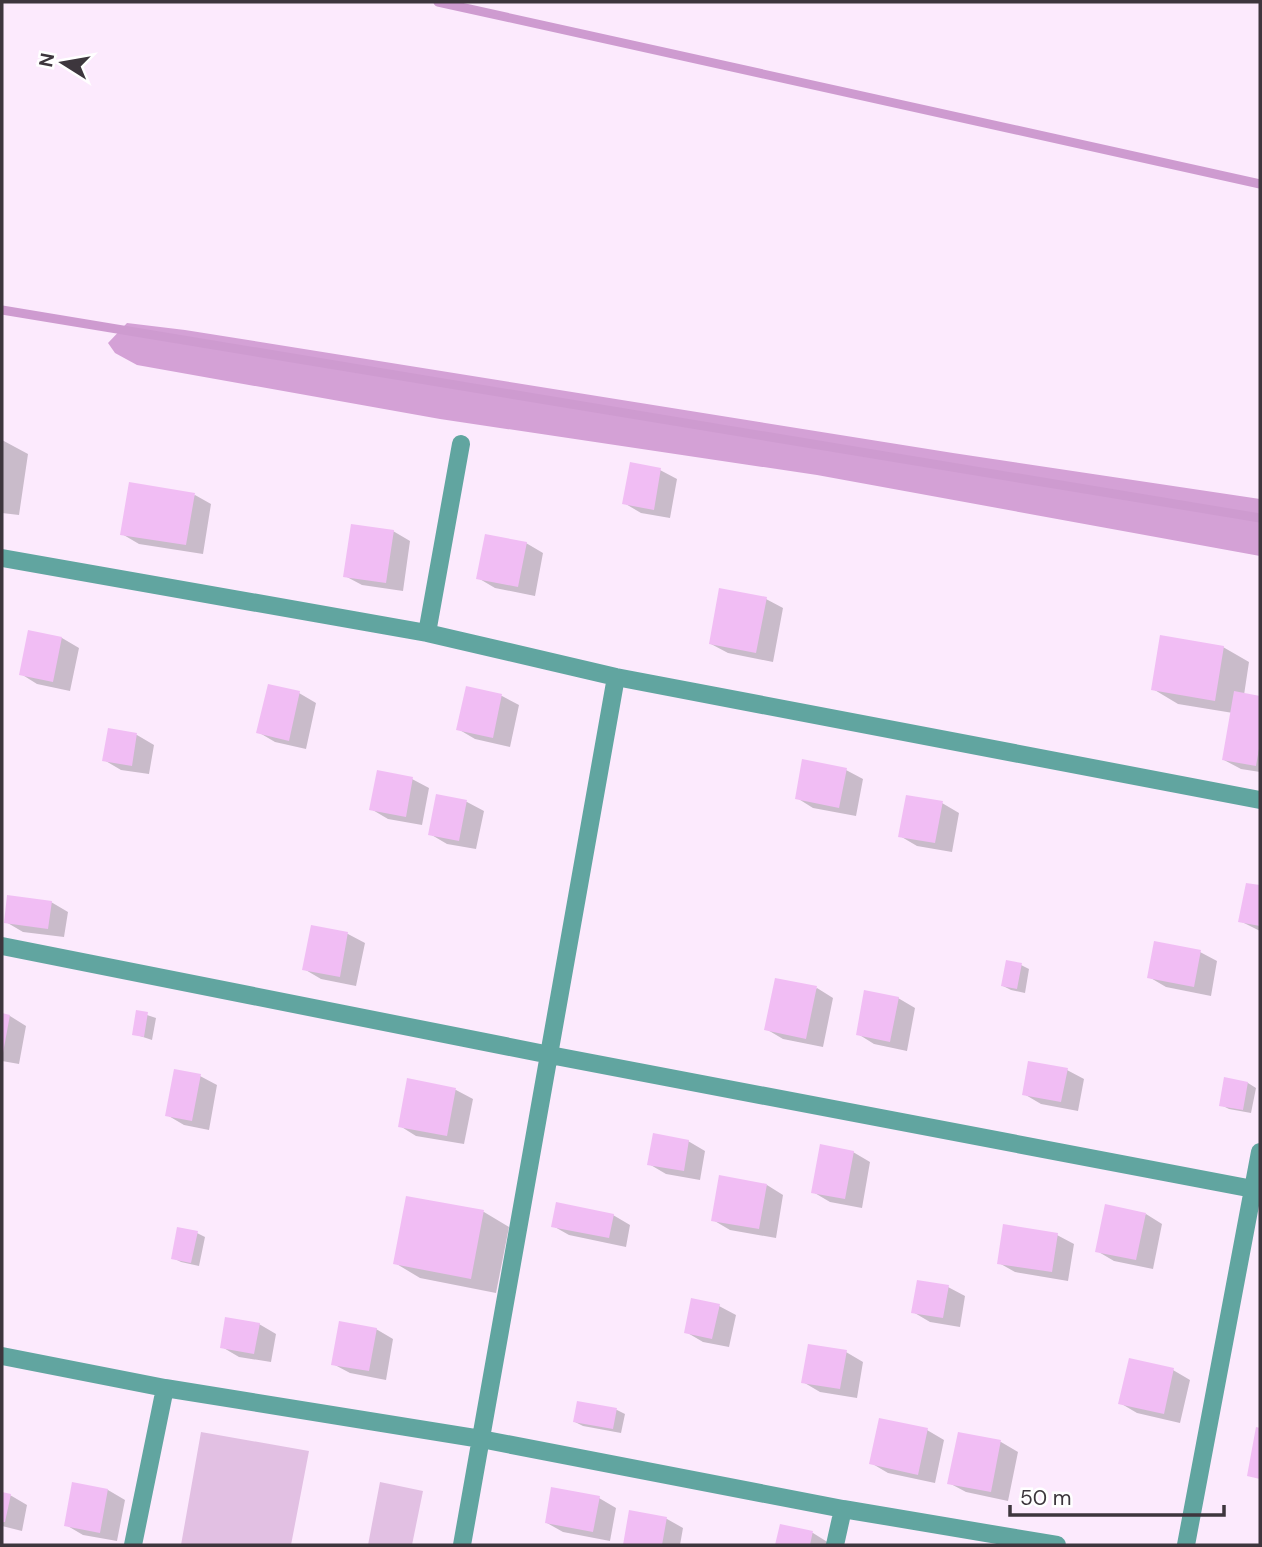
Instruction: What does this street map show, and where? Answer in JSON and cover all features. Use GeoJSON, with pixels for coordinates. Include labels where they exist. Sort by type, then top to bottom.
{"type":"FeatureCollection","features":[{"type":"Feature","properties":{"kind":"street"},"geometry":{"type":"LineString","coordinates":[[427,633],[461,444]]}},
{"type":"Feature","properties":{"kind":"street"},"geometry":{"type":"LineString","coordinates":[[2,558],[427,633],[616,677],[1260,800]]}},
{"type":"Feature","properties":{"kind":"street"},"geometry":{"type":"LineString","coordinates":[[462,1545],[616,677]]}},
{"type":"Feature","properties":{"kind":"street"},"geometry":{"type":"LineString","coordinates":[[2,946],[550,1055],[1253,1189]]}},
{"type":"Feature","properties":{"kind":"street"},"geometry":{"type":"LineString","coordinates":[[1186,1545],[1260,1152]]}},
{"type":"Feature","properties":{"kind":"street"},"geometry":{"type":"LineString","coordinates":[[2,1356],[165,1388],[481,1439],[843,1510],[1057,1545]]}},
{"type":"Feature","properties":{"kind":"street"},"geometry":{"type":"LineString","coordinates":[[133,1545],[165,1388]]}},
{"type":"Feature","properties":{"kind":"street"},"geometry":{"type":"LineString","coordinates":[[835,1545],[843,1510]]}},
{"type":"Feature","properties":{"kind":"shaded area"},"geometry":{"type":"Polygon","coordinates":[[[127,323],[1260,499],[1260,556],[817,475],[440,419],[137,365],[115,353],[108,343],[127,323]]]}},
{"type":"Feature","properties":{"kind":"shaded area"},"geometry":{"type":"Polygon","coordinates":[[[201,1432],[309,1451],[291,1545],[181,1545],[201,1432]]]}},
{"type":"Feature","properties":{"kind":"shaded area"},"geometry":{"type":"Polygon","coordinates":[[[380,1482],[423,1491],[412,1545],[368,1545],[380,1482]]]}},
{"type":"Feature","properties":{"kind":"building"},"geometry":{"type":"Polygon","coordinates":[[[630,462],[661,468],[654,510],[622,504],[630,462]]]}},
{"type":"Feature","properties":{"kind":"building"},"geometry":{"type":"Polygon","coordinates":[[[129,482],[195,493],[186,545],[120,535],[129,482]]]}},
{"type":"Feature","properties":{"kind":"building"},"geometry":{"type":"Polygon","coordinates":[[[351,524],[394,530],[386,583],[343,577],[351,524]]]}},
{"type":"Feature","properties":{"kind":"building"},"geometry":{"type":"Polygon","coordinates":[[[485,534],[527,542],[518,587],[476,579],[485,534]]]}},
{"type":"Feature","properties":{"kind":"building"},"geometry":{"type":"Polygon","coordinates":[[[719,588],[767,597],[756,653],[709,644],[719,588]]]}},
{"type":"Feature","properties":{"kind":"building"},"geometry":{"type":"Polygon","coordinates":[[[28,630],[62,637],[53,682],[19,675],[28,630]]]}},
{"type":"Feature","properties":{"kind":"building"},"geometry":{"type":"Polygon","coordinates":[[[1160,635],[1224,646],[1215,701],[1151,690],[1160,635]]]}},
{"type":"Feature","properties":{"kind":"building"},"geometry":{"type":"Polygon","coordinates":[[[268,684],[300,691],[289,741],[256,733],[268,684]]]}},
{"type":"Feature","properties":{"kind":"building"},"geometry":{"type":"Polygon","coordinates":[[[466,686],[502,694],[493,738],[456,730],[466,686]]]}},
{"type":"Feature","properties":{"kind":"building"},"geometry":{"type":"Polygon","coordinates":[[[1234,691],[1260,696],[1260,743],[1256,766],[1222,760],[1234,691]]]}},
{"type":"Feature","properties":{"kind":"building"},"geometry":{"type":"Polygon","coordinates":[[[108,728],[137,733],[132,766],[102,761],[108,728]]]}},
{"type":"Feature","properties":{"kind":"building"},"geometry":{"type":"Polygon","coordinates":[[[802,759],[847,768],[839,808],[795,799],[802,759]]]}},
{"type":"Feature","properties":{"kind":"building"},"geometry":{"type":"Polygon","coordinates":[[[377,770],[413,777],[406,817],[369,810],[377,770]]]}},
{"type":"Feature","properties":{"kind":"building"},"geometry":{"type":"Polygon","coordinates":[[[436,794],[467,800],[459,841],[428,835],[436,794]]]}},
{"type":"Feature","properties":{"kind":"building"},"geometry":{"type":"Polygon","coordinates":[[[906,795],[943,801],[935,843],[898,837],[906,795]]]}},
{"type":"Feature","properties":{"kind":"building"},"geometry":{"type":"Polygon","coordinates":[[[1246,883],[1260,885],[1260,926],[1238,922],[1246,883]]]}},
{"type":"Feature","properties":{"kind":"building"},"geometry":{"type":"Polygon","coordinates":[[[7,895],[52,901],[48,929],[4,923],[7,895]]]}},
{"type":"Feature","properties":{"kind":"building"},"geometry":{"type":"Polygon","coordinates":[[[311,925],[348,932],[340,977],[302,970],[311,925]]]}},
{"type":"Feature","properties":{"kind":"building"},"geometry":{"type":"Polygon","coordinates":[[[1154,941],[1201,950],[1194,987],[1147,978],[1154,941]]]}},
{"type":"Feature","properties":{"kind":"building"},"geometry":{"type":"Polygon","coordinates":[[[1006,960],[1022,963],[1017,989],[1001,986],[1006,960]]]}},
{"type":"Feature","properties":{"kind":"building"},"geometry":{"type":"Polygon","coordinates":[[[775,978],[817,986],[806,1039],[764,1030],[775,978]]]}},
{"type":"Feature","properties":{"kind":"building"},"geometry":{"type":"Polygon","coordinates":[[[864,990],[899,997],[890,1042],[856,1035],[864,990]]]}},
{"type":"Feature","properties":{"kind":"building"},"geometry":{"type":"Polygon","coordinates":[[[136,1010],[148,1012],[144,1037],[132,1035],[136,1010]]]}},
{"type":"Feature","properties":{"kind":"building"},"geometry":{"type":"Polygon","coordinates":[[[2,1013],[10,1015],[3,1053],[2,1053],[2,1013]]]}},
{"type":"Feature","properties":{"kind":"building"},"geometry":{"type":"Polygon","coordinates":[[[1028,1061],[1068,1068],[1061,1102],[1022,1095],[1028,1061]]]}},
{"type":"Feature","properties":{"kind":"building"},"geometry":{"type":"Polygon","coordinates":[[[174,1069],[201,1074],[192,1121],[165,1116],[174,1069]]]}},
{"type":"Feature","properties":{"kind":"building"},"geometry":{"type":"Polygon","coordinates":[[[1224,1077],[1248,1082],[1243,1110],[1219,1106],[1224,1077]]]}},
{"type":"Feature","properties":{"kind":"building"},"geometry":{"type":"Polygon","coordinates":[[[407,1078],[456,1088],[447,1136],[398,1127],[407,1078]]]}},
{"type":"Feature","properties":{"kind":"building"},"geometry":{"type":"Polygon","coordinates":[[[653,1133],[689,1140],[684,1171],[647,1165],[653,1133]]]}},
{"type":"Feature","properties":{"kind":"building"},"geometry":{"type":"Polygon","coordinates":[[[820,1144],[854,1151],[845,1199],[811,1193],[820,1144]]]}},
{"type":"Feature","properties":{"kind":"building"},"geometry":{"type":"Polygon","coordinates":[[[719,1175],[767,1184],[759,1229],[711,1221],[719,1175]]]}},
{"type":"Feature","properties":{"kind":"building"},"geometry":{"type":"Polygon","coordinates":[[[406,1196],[484,1210],[471,1279],[393,1264],[406,1196]]]}},
{"type":"Feature","properties":{"kind":"building"},"geometry":{"type":"Polygon","coordinates":[[[556,1202],[614,1214],[609,1238],[551,1227],[556,1202]]]}},
{"type":"Feature","properties":{"kind":"building"},"geometry":{"type":"Polygon","coordinates":[[[1105,1204],[1146,1213],[1136,1260],[1095,1252],[1105,1204]]]}},
{"type":"Feature","properties":{"kind":"building"},"geometry":{"type":"Polygon","coordinates":[[[1003,1224],[1058,1233],[1052,1272],[997,1264],[1003,1224]]]}},
{"type":"Feature","properties":{"kind":"building"},"geometry":{"type":"Polygon","coordinates":[[[177,1227],[198,1231],[191,1263],[171,1259],[177,1227]]]}},
{"type":"Feature","properties":{"kind":"building"},"geometry":{"type":"Polygon","coordinates":[[[917,1280],[949,1285],[943,1318],[911,1313],[917,1280]]]}},
{"type":"Feature","properties":{"kind":"building"},"geometry":{"type":"Polygon","coordinates":[[[691,1298],[720,1304],[712,1339],[684,1333],[691,1298]]]}},
{"type":"Feature","properties":{"kind":"building"},"geometry":{"type":"Polygon","coordinates":[[[225,1317],[260,1323],[254,1354],[220,1348],[225,1317]]]}},
{"type":"Feature","properties":{"kind":"building"},"geometry":{"type":"Polygon","coordinates":[[[339,1321],[377,1328],[369,1371],[331,1365],[339,1321]]]}},
{"type":"Feature","properties":{"kind":"building"},"geometry":{"type":"Polygon","coordinates":[[[808,1344],[847,1350],[840,1389],[801,1383],[808,1344]]]}},
{"type":"Feature","properties":{"kind":"building"},"geometry":{"type":"Polygon","coordinates":[[[1129,1358],[1174,1368],[1164,1414],[1118,1404],[1129,1358]]]}},
{"type":"Feature","properties":{"kind":"building"},"geometry":{"type":"Polygon","coordinates":[[[577,1401],[617,1408],[613,1429],[573,1422],[577,1401]]]}},
{"type":"Feature","properties":{"kind":"building"},"geometry":{"type":"Polygon","coordinates":[[[879,1418],[928,1428],[918,1475],[869,1464],[879,1418]]]}},
{"type":"Feature","properties":{"kind":"building"},"geometry":{"type":"Polygon","coordinates":[[[1256,1427],[1260,1428],[1260,1479],[1247,1476],[1256,1427]]]}},
{"type":"Feature","properties":{"kind":"building"},"geometry":{"type":"Polygon","coordinates":[[[958,1432],[1001,1440],[991,1492],[947,1484],[958,1432]]]}},
{"type":"Feature","properties":{"kind":"building"},"geometry":{"type":"Polygon","coordinates":[[[72,1482],[108,1489],[100,1533],[64,1526],[72,1482]]]}},
{"type":"Feature","properties":{"kind":"building"},"geometry":{"type":"Polygon","coordinates":[[[551,1487],[600,1496],[593,1532],[545,1523],[551,1487]]]}},
{"type":"Feature","properties":{"kind":"building"},"geometry":{"type":"Polygon","coordinates":[[[2,1492],[11,1494],[5,1522],[2,1522],[2,1492]]]}},
{"type":"Feature","properties":{"kind":"building"},"geometry":{"type":"Polygon","coordinates":[[[629,1510],[667,1517],[662,1545],[623,1545],[629,1510]]]}},
{"type":"Feature","properties":{"kind":"building"},"geometry":{"type":"Polygon","coordinates":[[[780,1524],[813,1531],[810,1545],[775,1545],[780,1524]]]}},
{"type":"Feature","properties":{"kind":"waterway"},"geometry":{"type":"LineString","coordinates":[[438,2],[1260,184]]}},
{"type":"Feature","properties":{"kind":"waterway"},"geometry":{"type":"LineString","coordinates":[[2,310],[1260,518]]}}]}
